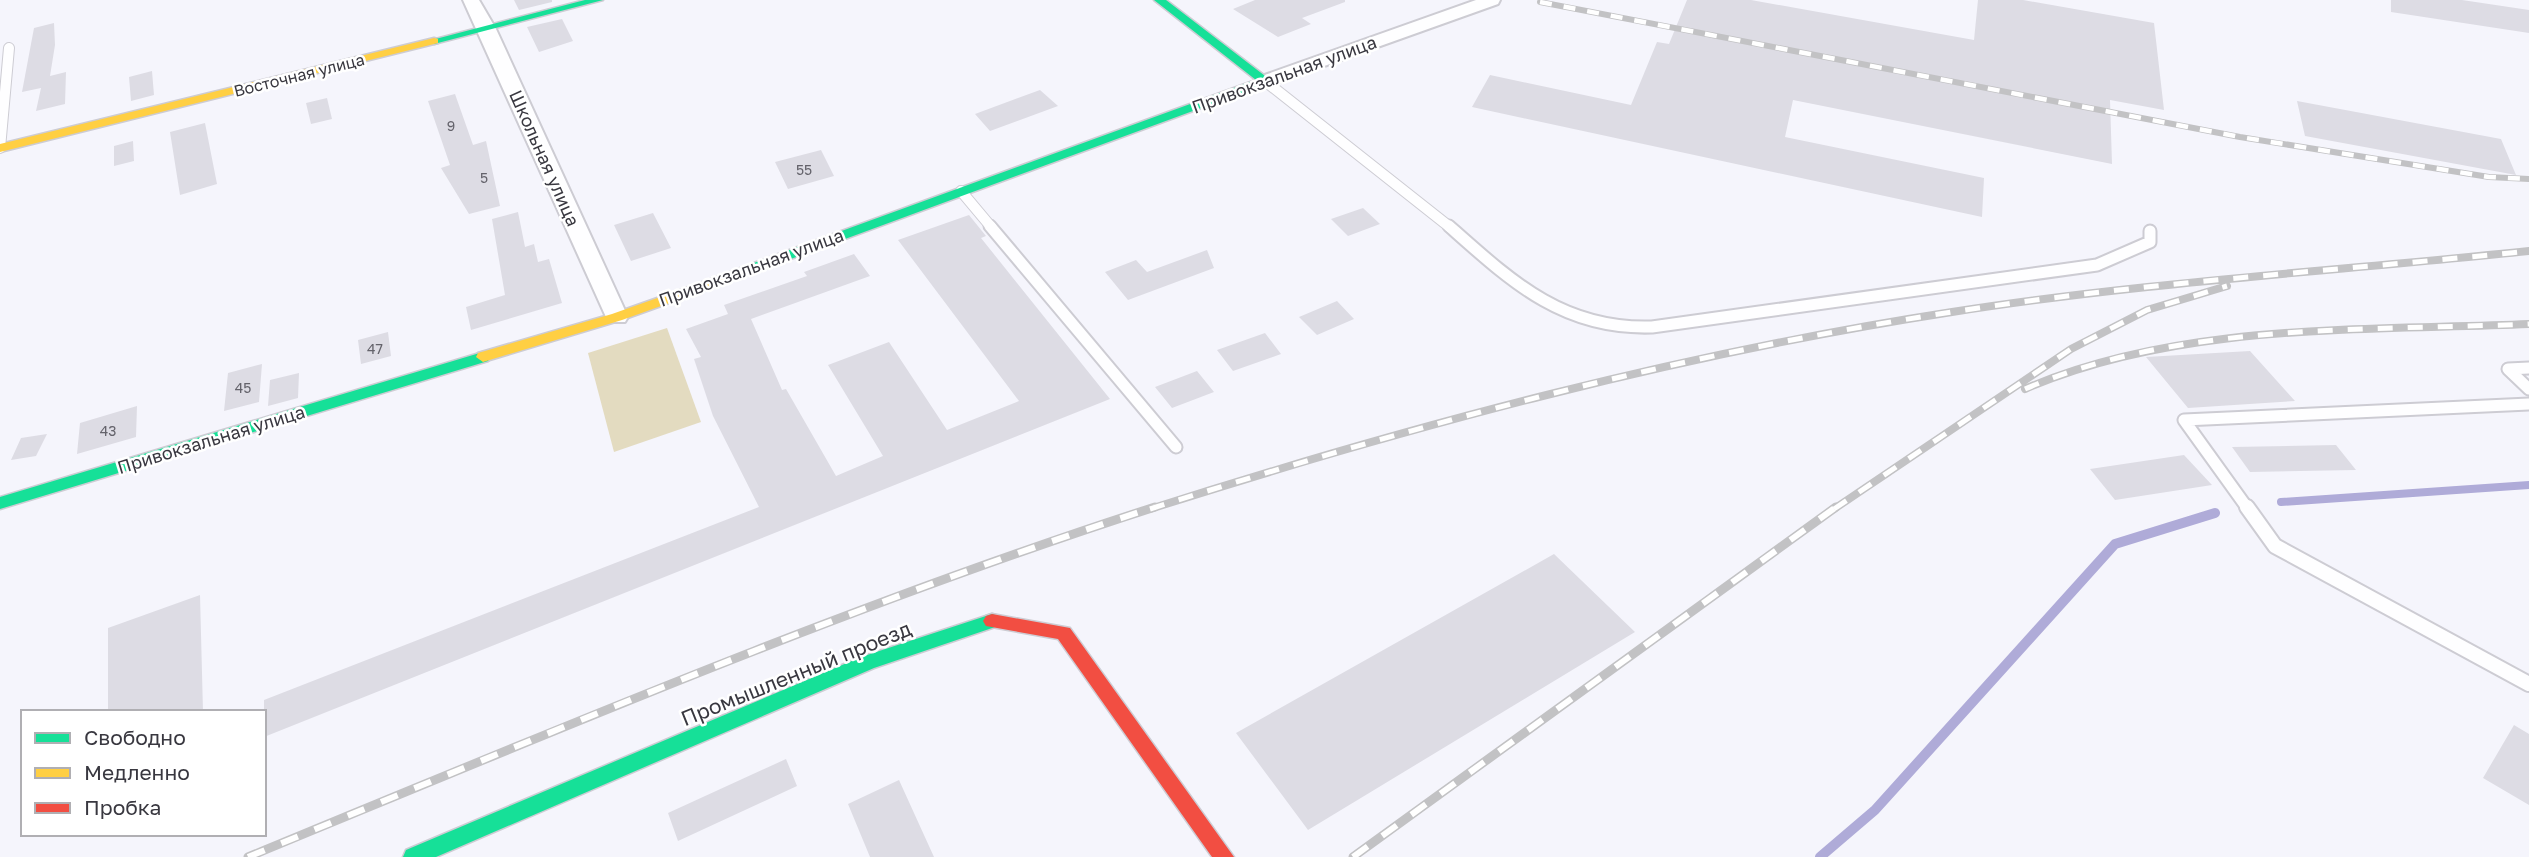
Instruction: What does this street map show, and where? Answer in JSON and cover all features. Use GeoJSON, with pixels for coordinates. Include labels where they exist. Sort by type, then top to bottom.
{"type":"FeatureCollection","features":[{"type":"Feature","properties":{"kind":"street","name":"Школьная улица"},"geometry":{"type":"LineString","coordinates":[[471,0],[487,29],[617,317]]}},
{"type":"Feature","properties":{"kind":"street","name":"Восточная улица"},"geometry":{"type":"LineString","coordinates":[[0,148],[487,29],[576,3],[598,0]]}},
{"type":"Feature","properties":{"kind":"street"},"geometry":{"type":"LineString","coordinates":[[1159,0],[1265,81]]}},
{"type":"Feature","properties":{"kind":"street","name":"Привокзальная улица"},"geometry":{"type":"LineString","coordinates":[[0,503],[617,317],[1492,0]]}},
{"type":"Feature","properties":{"kind":"street","name":"Промышленный проезд"},"geometry":{"type":"LineString","coordinates":[[413,857],[868,662],[992,621],[1064,633],[1224,857]]}},
{"type":"Feature","properties":{"kind":"lane"},"geometry":{"type":"LineString","coordinates":[[0,148],[9,48]]}},
{"type":"Feature","properties":{"kind":"lane"},"geometry":{"type":"LineString","coordinates":[[1265,81],[1436,214],[1508,279],[1577,318],[1618,328],[1651,327],[2097,265],[2150,242],[2150,231]]}},
{"type":"Feature","properties":{"kind":"lane"},"geometry":{"type":"LineString","coordinates":[[961,191],[1176,447]]}},
{"type":"Feature","properties":{"kind":"lane"},"geometry":{"type":"LineString","coordinates":[[2529,368],[2508,369],[2529,389]]}},
{"type":"Feature","properties":{"kind":"lane"},"geometry":{"type":"LineString","coordinates":[[2529,404],[2184,420],[2274,546],[2529,684]]}},
{"type":"Feature","properties":{"kind":"shaded area"},"geometry":{"type":"Polygon","coordinates":[[[667,328],[701,422],[614,452],[588,353],[667,328]]]}},
{"type":"Feature","properties":{"kind":"building"},"geometry":{"type":"Polygon","coordinates":[[[514,0],[552,0],[552,2],[519,10],[514,0]]]}},
{"type":"Feature","properties":{"kind":"building"},"geometry":{"type":"Polygon","coordinates":[[[1255,0],[1345,2],[1302,18],[1311,24],[1278,37],[1233,9],[1255,0]]]}},
{"type":"Feature","properties":{"kind":"building"},"geometry":{"type":"Polygon","coordinates":[[[1687,0],[1751,0],[1974,40],[1978,0],[2023,0],[2154,23],[2164,110],[2110,100],[2112,164],[1793,100],[1785,137],[1984,178],[1982,217],[1472,107],[1490,75],[1631,105],[1657,42],[1669,44],[1687,0]]]}},
{"type":"Feature","properties":{"kind":"building"},"geometry":{"type":"Polygon","coordinates":[[[2391,0],[2462,0],[2529,10],[2529,33],[2391,12],[2391,0]]]}},
{"type":"Feature","properties":{"kind":"building"},"geometry":{"type":"Polygon","coordinates":[[[562,19],[573,41],[539,52],[527,27],[562,19]]]}},
{"type":"Feature","properties":{"kind":"building"},"geometry":{"type":"Polygon","coordinates":[[[54,23],[55,45],[50,76],[66,72],[65,104],[36,111],[41,88],[22,92],[34,28],[54,23]]]}},
{"type":"Feature","properties":{"kind":"building"},"geometry":{"type":"Polygon","coordinates":[[[152,71],[154,95],[131,101],[129,77],[152,71]]]}},
{"type":"Feature","properties":{"kind":"building"},"geometry":{"type":"Polygon","coordinates":[[[1040,90],[1058,106],[990,131],[975,114],[1040,90]]]}},
{"type":"Feature","properties":{"kind":"building"},"geometry":{"type":"Polygon","coordinates":[[[455,94],[473,145],[486,141],[500,206],[469,214],[441,168],[450,165],[428,101],[455,94]]]}},
{"type":"Feature","properties":{"kind":"building"},"geometry":{"type":"Polygon","coordinates":[[[327,98],[332,119],[311,124],[306,103],[327,98]]]}},
{"type":"Feature","properties":{"kind":"building"},"geometry":{"type":"Polygon","coordinates":[[[2297,101],[2501,139],[2516,175],[2305,136],[2297,101]]]}},
{"type":"Feature","properties":{"kind":"building"},"geometry":{"type":"Polygon","coordinates":[[[205,123],[217,184],[180,195],[170,132],[205,123]]]}},
{"type":"Feature","properties":{"kind":"building"},"geometry":{"type":"Polygon","coordinates":[[[133,141],[134,161],[114,166],[114,146],[133,141]]]}},
{"type":"Feature","properties":{"kind":"building"},"geometry":{"type":"Polygon","coordinates":[[[821,150],[834,176],[788,189],[775,162],[821,150]]]}},
{"type":"Feature","properties":{"kind":"building"},"geometry":{"type":"Polygon","coordinates":[[[1363,208],[1380,224],[1348,236],[1331,219],[1363,208]]]}},
{"type":"Feature","properties":{"kind":"building"},"geometry":{"type":"Polygon","coordinates":[[[518,212],[525,247],[534,244],[538,262],[549,259],[562,303],[471,330],[466,307],[505,295],[492,219],[518,212]]]}},
{"type":"Feature","properties":{"kind":"building"},"geometry":{"type":"Polygon","coordinates":[[[653,213],[671,248],[631,261],[614,225],[653,213]]]}},
{"type":"Feature","properties":{"kind":"building"},"geometry":{"type":"Polygon","coordinates":[[[969,215],[986,236],[981,238],[1110,399],[266,736],[264,700],[759,507],[713,416],[694,359],[701,357],[686,329],[728,314],[724,305],[807,276],[804,272],[854,254],[870,276],[751,319],[782,390],[786,389],[836,476],[883,456],[828,365],[889,342],[947,430],[1019,401],[898,240],[969,215]]]}},
{"type":"Feature","properties":{"kind":"building"},"geometry":{"type":"Polygon","coordinates":[[[1207,250],[1214,268],[1128,300],[1105,272],[1136,260],[1147,272],[1207,250]]]}},
{"type":"Feature","properties":{"kind":"building"},"geometry":{"type":"Polygon","coordinates":[[[1337,301],[1354,319],[1317,335],[1299,317],[1337,301]]]}},
{"type":"Feature","properties":{"kind":"building"},"geometry":{"type":"Polygon","coordinates":[[[388,332],[391,356],[361,364],[358,340],[388,332]]]}},
{"type":"Feature","properties":{"kind":"building"},"geometry":{"type":"Polygon","coordinates":[[[1265,333],[1281,354],[1233,371],[1217,350],[1265,333]]]}},
{"type":"Feature","properties":{"kind":"building"},"geometry":{"type":"Polygon","coordinates":[[[2250,351],[2295,401],[2188,408],[2146,357],[2250,351]]]}},
{"type":"Feature","properties":{"kind":"building"},"geometry":{"type":"Polygon","coordinates":[[[262,364],[259,402],[224,411],[228,373],[262,364]]]}},
{"type":"Feature","properties":{"kind":"building"},"geometry":{"type":"Polygon","coordinates":[[[1197,371],[1214,392],[1172,408],[1155,387],[1197,371]]]}},
{"type":"Feature","properties":{"kind":"building"},"geometry":{"type":"Polygon","coordinates":[[[299,373],[298,398],[268,406],[270,380],[299,373]]]}},
{"type":"Feature","properties":{"kind":"building"},"geometry":{"type":"Polygon","coordinates":[[[137,406],[136,437],[77,454],[80,423],[137,406]]]}},
{"type":"Feature","properties":{"kind":"building"},"geometry":{"type":"Polygon","coordinates":[[[47,434],[36,456],[11,460],[21,438],[47,434]]]}},
{"type":"Feature","properties":{"kind":"building"},"geometry":{"type":"Polygon","coordinates":[[[2336,445],[2356,470],[2250,472],[2232,447],[2336,445]]]}},
{"type":"Feature","properties":{"kind":"building"},"geometry":{"type":"Polygon","coordinates":[[[2184,455],[2212,485],[2115,500],[2090,469],[2184,455]]]}},
{"type":"Feature","properties":{"kind":"building"},"geometry":{"type":"Polygon","coordinates":[[[1554,554],[1635,632],[1308,830],[1236,733],[1554,554]]]}},
{"type":"Feature","properties":{"kind":"building"},"geometry":{"type":"Polygon","coordinates":[[[200,595],[203,710],[108,710],[108,628],[200,595]]]}},
{"type":"Feature","properties":{"kind":"building"},"geometry":{"type":"Polygon","coordinates":[[[2514,725],[2529,734],[2529,805],[2483,778],[2514,725]]]}},
{"type":"Feature","properties":{"kind":"building"},"geometry":{"type":"Polygon","coordinates":[[[786,759],[797,786],[678,841],[668,813],[786,759]]]}},
{"type":"Feature","properties":{"kind":"building"},"geometry":{"type":"Polygon","coordinates":[[[899,780],[934,857],[870,857],[848,804],[899,780]]]}},
{"type":"Feature","properties":{"kind":"waterway"},"geometry":{"type":"LineString","coordinates":[[2281,502],[2529,485]]}},
{"type":"Feature","properties":{"kind":"waterway"},"geometry":{"type":"LineString","coordinates":[[1820,857],[1875,810],[2115,544],[2215,513]]}},
{"type":"Feature","properties":{"kind":"railway"},"geometry":{"type":"LineString","coordinates":[[1540,2],[2240,137],[2489,177],[2529,179]]}},
{"type":"Feature","properties":{"kind":"railway"},"geometry":{"type":"LineString","coordinates":[[1150,509],[1348,449],[1548,395],[1850,329],[2096,293],[2529,251]]}},
{"type":"Feature","properties":{"kind":"railway"},"geometry":{"type":"LineString","coordinates":[[1834,509],[2071,349],[2147,310],[2227,286]]}},
{"type":"Feature","properties":{"kind":"railway"},"geometry":{"type":"LineString","coordinates":[[2025,389],[2084,367],[2145,352],[2208,341],[2337,330],[2529,324]]}},
{"type":"Feature","properties":{"kind":"railway"},"geometry":{"type":"LineString","coordinates":[[248,857],[585,718],[812,629],[1040,545],[1155,507]]}},
{"type":"Feature","properties":{"kind":"railway"},"geometry":{"type":"LineString","coordinates":[[1353,857],[1836,507]]}},
{"type":"Feature","properties":{"kind":"traffic: fast"},"geometry":{"type":"LineString","coordinates":[[434,41],[598,0]]}},
{"type":"Feature","properties":{"kind":"traffic: fast"},"geometry":{"type":"LineString","coordinates":[[1159,0],[1265,81]]}},
{"type":"Feature","properties":{"kind":"traffic: fast"},"geometry":{"type":"LineString","coordinates":[[745,271],[1265,81]]}},
{"type":"Feature","properties":{"kind":"traffic: fast"},"geometry":{"type":"LineString","coordinates":[[0,503],[483,357]]}},
{"type":"Feature","properties":{"kind":"traffic: fast"},"geometry":{"type":"LineString","coordinates":[[413,857],[868,662],[992,621]]}},
{"type":"Feature","properties":{"kind":"traffic: slow"},"geometry":{"type":"LineString","coordinates":[[0,148],[434,41]]}},
{"type":"Feature","properties":{"kind":"traffic: slow"},"geometry":{"type":"LineString","coordinates":[[483,357],[617,317],[745,271]]}},
{"type":"Feature","properties":{"kind":"traffic: jam"},"geometry":{"type":"LineString","coordinates":[[992,621],[1064,633],[1224,857]]}}]}
